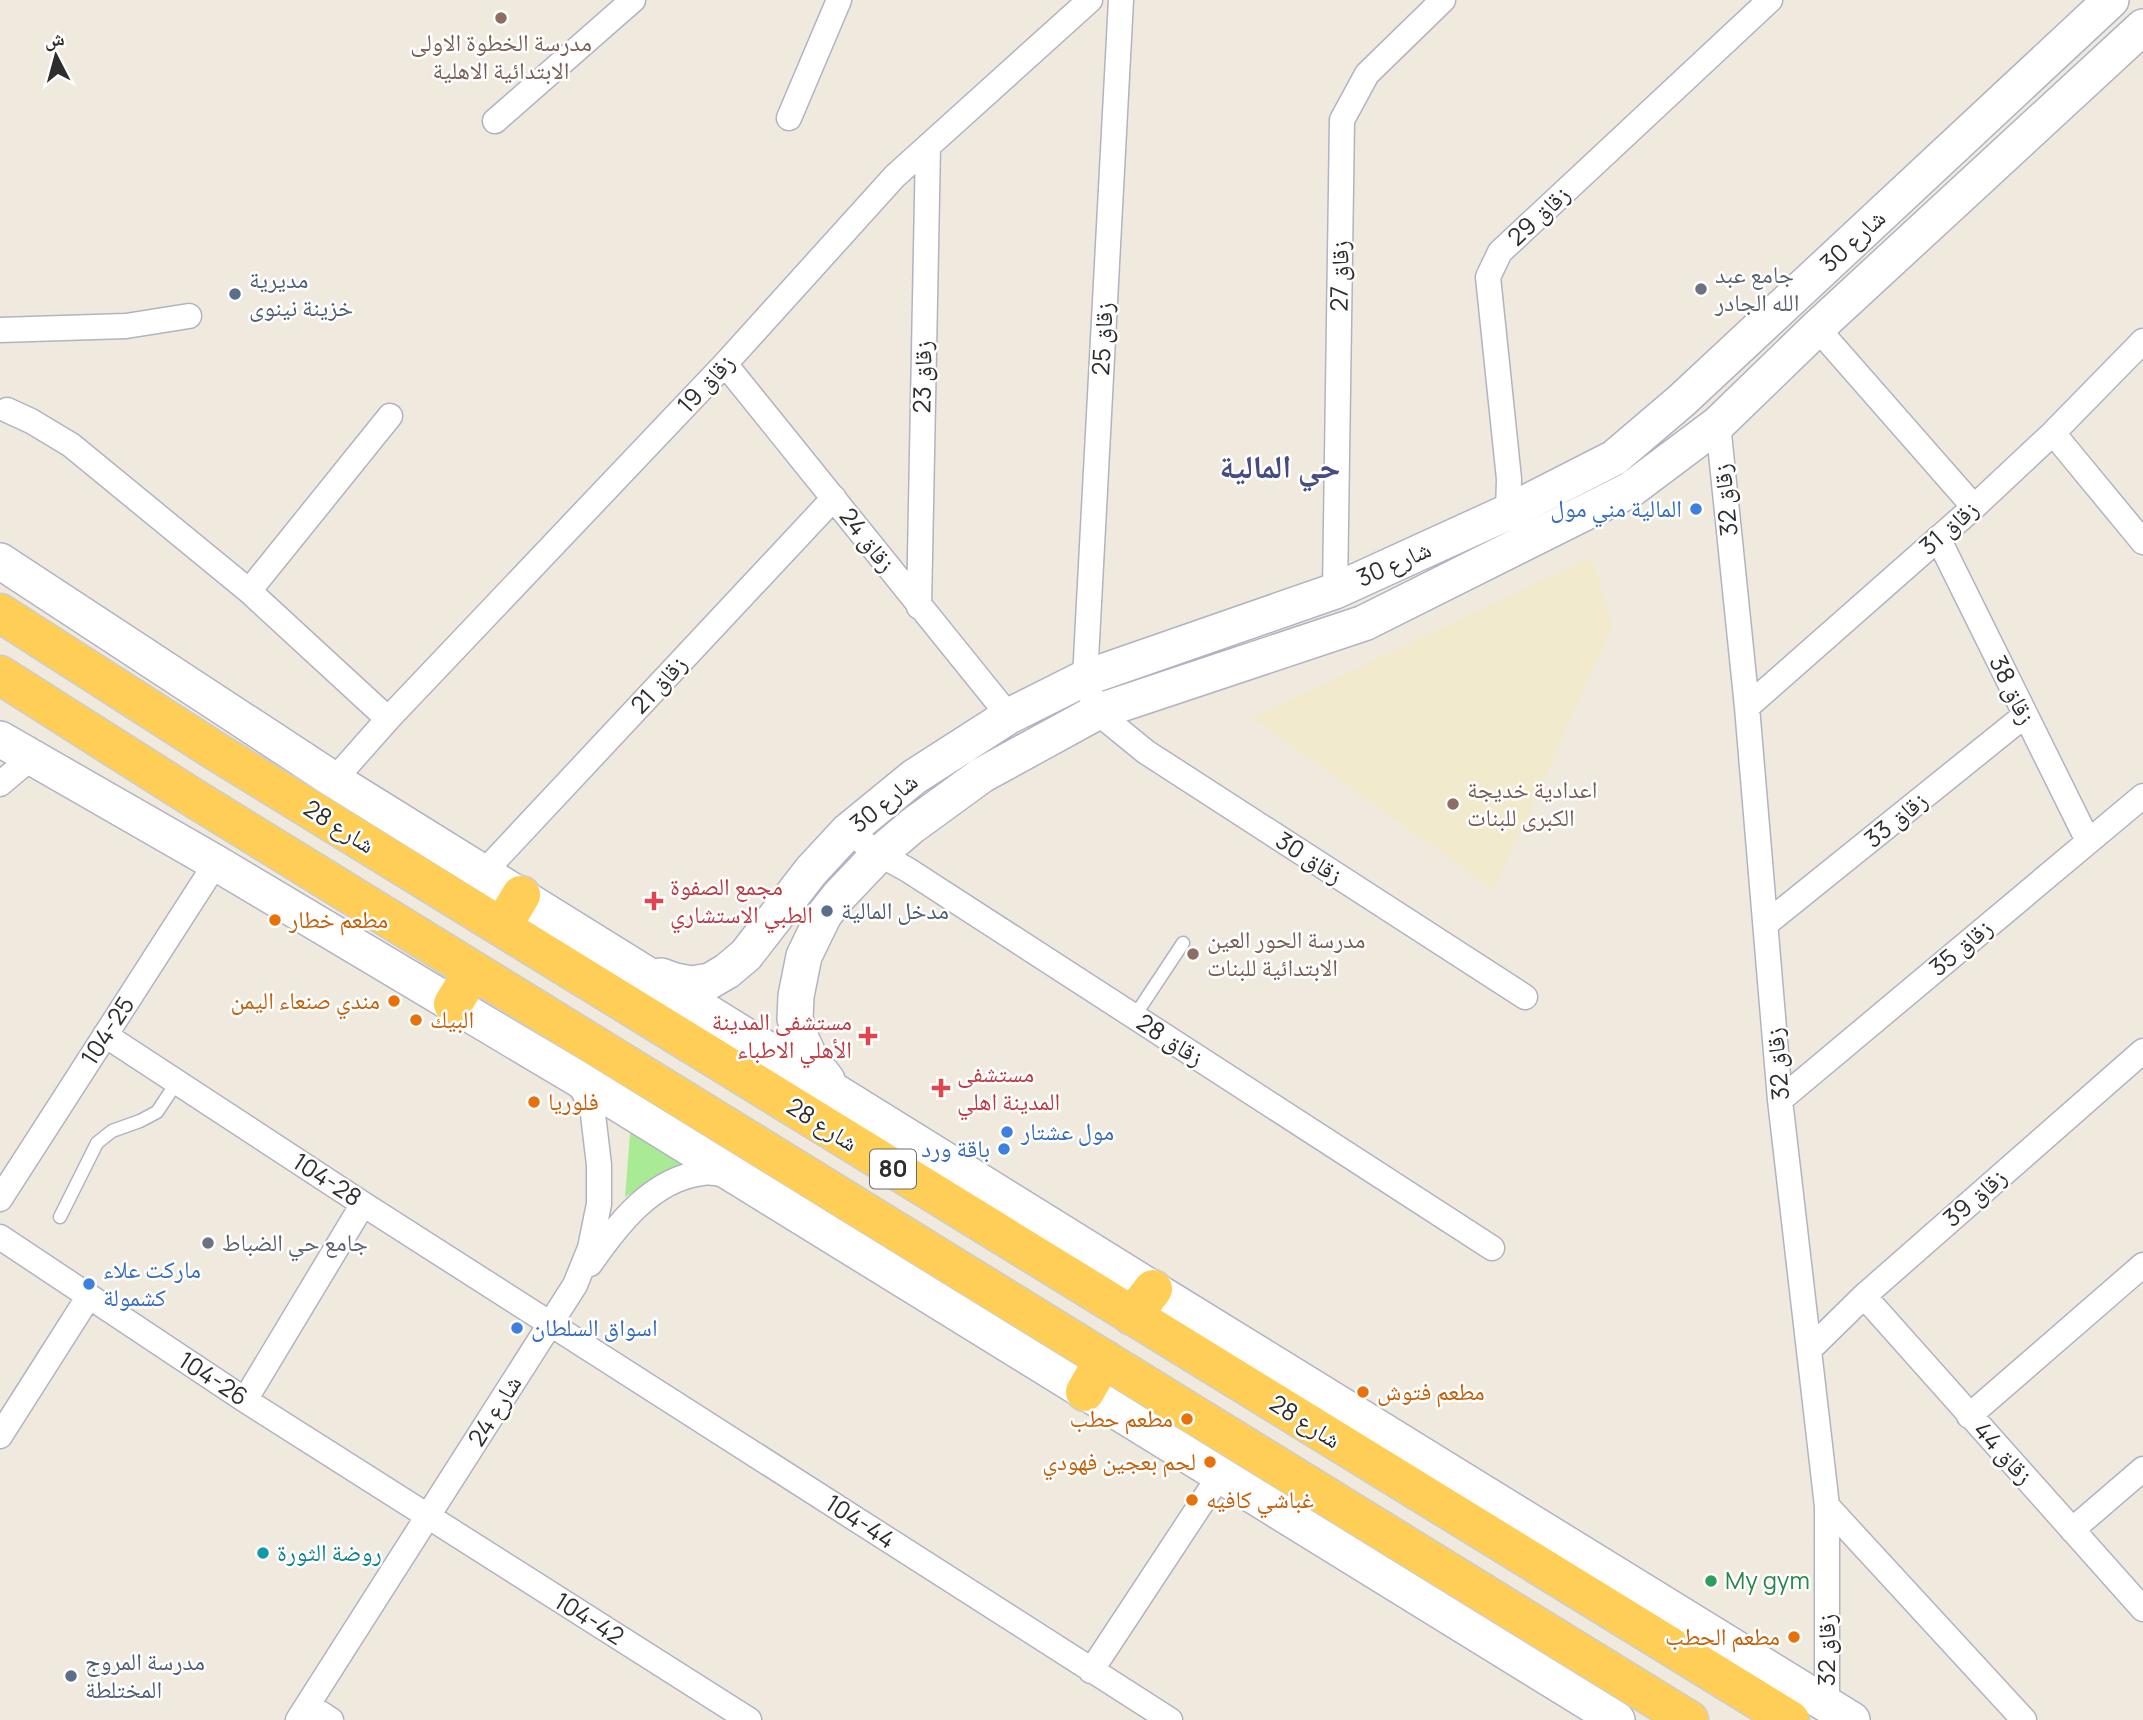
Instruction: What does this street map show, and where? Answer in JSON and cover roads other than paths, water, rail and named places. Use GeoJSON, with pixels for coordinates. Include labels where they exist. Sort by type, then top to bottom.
{"type":"FeatureCollection","features":[{"type":"Feature","properties":{"kind":"highway","name":"شارع 28"},"geometry":{"type":"LineString","coordinates":[[0,613],[217,752],[502,927],[1143,1303],[1790,1720]]}},
{"type":"Feature","properties":{"kind":"highway","name":"80"},"geometry":{"type":"LineString","coordinates":[[0,675],[473,971],[1689,1720]]}},
{"type":"Feature","properties":{"kind":"highway"},"geometry":{"type":"LineString","coordinates":[[192,797],[217,752]]}},
{"type":"Feature","properties":{"kind":"highway"},"geometry":{"type":"LineString","coordinates":[[502,927],[521,895]]}},
{"type":"Feature","properties":{"kind":"highway"},"geometry":{"type":"LineString","coordinates":[[453,1004],[473,971]]}},
{"type":"Feature","properties":{"kind":"highway"},"geometry":{"type":"LineString","coordinates":[[1085,1392],[1104,1359]]}},
{"type":"Feature","properties":{"kind":"main road","name":"شارع 30"},"geometry":{"type":"LineString","coordinates":[[615,953],[675,981],[691,984],[710,981],[746,955],[811,871],[848,831],[914,777],[1009,716],[1086,678],[1335,591],[1508,512],[1614,458],[1672,409],[2111,0]]}},
{"type":"Feature","properties":{"kind":"main road","name":"شارع 30"},"geometry":{"type":"LineString","coordinates":[[837,1091],[810,1058],[802,1041],[795,1018],[800,971],[812,937],[824,915],[879,854],[961,788],[1022,751],[1097,712],[1364,623],[1630,491],[1718,424],[1817,328],[2143,27]]}},
{"type":"Feature","properties":{"kind":"main road"},"geometry":{"type":"LineString","coordinates":[[0,561],[334,780],[837,1091],[1143,1303],[1839,1712]]}},
{"type":"Feature","properties":{"kind":"main road"},"geometry":{"type":"LineString","coordinates":[[0,738],[575,1077],[1617,1720]]}},
{"type":"Feature","properties":{"kind":"street"},"geometry":{"type":"LineString","coordinates":[[495,121],[633,0]]}},
{"type":"Feature","properties":{"kind":"street"},"geometry":{"type":"LineString","coordinates":[[789,118],[839,0]]}},
{"type":"Feature","properties":{"kind":"street","name":"زقاق 19"},"geometry":{"type":"LineString","coordinates":[[334,780],[388,719],[725,364],[895,176],[1090,0]]}},
{"type":"Feature","properties":{"kind":"street","name":"زقاق 25"},"geometry":{"type":"LineString","coordinates":[[1086,678],[1121,0]]}},
{"type":"Feature","properties":{"kind":"street","name":"زقاق 27"},"geometry":{"type":"LineString","coordinates":[[1335,591],[1342,120],[1367,74],[1443,0]]}},
{"type":"Feature","properties":{"kind":"street","name":"زقاق 29"},"geometry":{"type":"LineString","coordinates":[[1508,512],[1509,479],[1488,278],[1500,252],[1770,0]]}},
{"type":"Feature","properties":{"kind":"street","name":"زقاق 23"},"geometry":{"type":"LineString","coordinates":[[919,607],[928,146]]}},
{"type":"Feature","properties":{"kind":"street"},"geometry":{"type":"LineString","coordinates":[[0,330],[126,326],[189,316]]}},
{"type":"Feature","properties":{"kind":"street"},"geometry":{"type":"LineString","coordinates":[[1817,328],[1974,508]]}},
{"type":"Feature","properties":{"kind":"street","name":"زقاق 31"},"geometry":{"type":"LineString","coordinates":[[1747,707],[1974,508],[2053,433],[2143,341]]}},
{"type":"Feature","properties":{"kind":"street","name":"زقاق 24"},"geometry":{"type":"LineString","coordinates":[[725,364],[1009,716]]}},
{"type":"Feature","properties":{"kind":"street"},"geometry":{"type":"LineString","coordinates":[[7,410],[71,445],[249,591],[388,719]]}},
{"type":"Feature","properties":{"kind":"street"},"geometry":{"type":"LineString","coordinates":[[249,591],[390,416]]}},
{"type":"Feature","properties":{"kind":"street","name":"زقاق 32"},"geometry":{"type":"LineString","coordinates":[[1718,424],[1767,923],[1780,1100],[1827,1506],[1839,1712]]}},
{"type":"Feature","properties":{"kind":"street"},"geometry":{"type":"LineString","coordinates":[[2053,433],[2143,542]]}},
{"type":"Feature","properties":{"kind":"street","name":"زقاق 21"},"geometry":{"type":"LineString","coordinates":[[484,872],[834,498]]}},
{"type":"Feature","properties":{"kind":"street","name":"زقاق 38"},"geometry":{"type":"LineString","coordinates":[[1938,538],[2088,841]]}},
{"type":"Feature","properties":{"kind":"street"},"geometry":{"type":"LineString","coordinates":[[1086,678],[1097,712]]}},
{"type":"Feature","properties":{"kind":"street","name":"زقاق 30"},"geometry":{"type":"LineString","coordinates":[[1097,712],[1146,752],[1525,997]]}},
{"type":"Feature","properties":{"kind":"street","name":"زقاق 33"},"geometry":{"type":"LineString","coordinates":[[1767,923],[2024,716]]}},
{"type":"Feature","properties":{"kind":"street"},"geometry":{"type":"LineString","coordinates":[[0,784],[32,757]]}},
{"type":"Feature","properties":{"kind":"street","name":"زقاق 35"},"geometry":{"type":"LineString","coordinates":[[1780,1100],[2143,796]]}},
{"type":"Feature","properties":{"kind":"street","name":"زقاق 28"},"geometry":{"type":"LineString","coordinates":[[848,831],[879,854],[1492,1248]]}},
{"type":"Feature","properties":{"kind":"street","name":"104-25"},"geometry":{"type":"LineString","coordinates":[[0,1199],[216,863]]}},
{"type":"Feature","properties":{"kind":"street","name":"104-28"},"geometry":{"type":"LineString","coordinates":[[105,1035],[550,1323]]}},
{"type":"Feature","properties":{"kind":"street","name":"زقاق 39"},"geometry":{"type":"LineString","coordinates":[[1810,1349],[1864,1296],[2143,1051]]}},
{"type":"Feature","properties":{"kind":"street","name":"شارع 24"},"geometry":{"type":"LineString","coordinates":[[303,1713],[575,1284],[590,1248],[599,1204],[599,1166],[592,1106],[575,1077]]}},
{"type":"Feature","properties":{"kind":"street"},"geometry":{"type":"LineString","coordinates":[[575,1284],[627,1216],[656,1190],[684,1176],[706,1172],[732,1176]]}},
{"type":"Feature","properties":{"kind":"street"},"geometry":{"type":"LineString","coordinates":[[245,1400],[363,1204]]}},
{"type":"Feature","properties":{"kind":"street","name":"104-26"},"geometry":{"type":"LineString","coordinates":[[0,1237],[245,1400],[429,1517]]}},
{"type":"Feature","properties":{"kind":"street"},"geometry":{"type":"LineString","coordinates":[[1969,1416],[2143,1265]]}},
{"type":"Feature","properties":{"kind":"street"},"geometry":{"type":"LineString","coordinates":[[4,1420],[89,1296]]}},
{"type":"Feature","properties":{"kind":"street","name":"زقاق 44"},"geometry":{"type":"LineString","coordinates":[[1864,1296],[2143,1609]]}},
{"type":"Feature","properties":{"kind":"street","name":"104-44"},"geometry":{"type":"LineString","coordinates":[[550,1323],[1170,1720]]}},
{"type":"Feature","properties":{"kind":"street"},"geometry":{"type":"LineString","coordinates":[[2072,1530],[2143,1469]]}},
{"type":"Feature","properties":{"kind":"street"},"geometry":{"type":"LineString","coordinates":[[1091,1671],[1220,1475]]}},
{"type":"Feature","properties":{"kind":"street"},"geometry":{"type":"LineString","coordinates":[[1827,1506],[2024,1720]]}},
{"type":"Feature","properties":{"kind":"street","name":"104-42"},"geometry":{"type":"LineString","coordinates":[[429,1517],[749,1720]]}},
{"type":"Feature","properties":{"kind":"street"},"geometry":{"type":"LineString","coordinates":[[303,1713],[331,1720]]}},
{"type":"Feature","properties":{"kind":"lane"},"geometry":{"type":"LineString","coordinates":[[1134,1017],[1183,943]]}},
{"type":"Feature","properties":{"kind":"lane"},"geometry":{"type":"LineString","coordinates":[[60,1217],[97,1143],[112,1131],[156,1112],[177,1082]]}},
{"type":"Feature","properties":{"kind":"place","name":"مدرسة الخطوة الاولى الابتدائية الاهلية"},"geometry":{"type":"Point","coordinates":[501,18]}},
{"type":"Feature","properties":{"kind":"place","name":"جامع عبد الله الجادر"},"geometry":{"type":"Point","coordinates":[1701,289]}},
{"type":"Feature","properties":{"kind":"place","name":"مديرية خزينة نينوى"},"geometry":{"type":"Point","coordinates":[235,294]}},
{"type":"Feature","properties":{"kind":"place","name":"المالية مني مول"},"geometry":{"type":"Point","coordinates":[1696,509]}},
{"type":"Feature","properties":{"kind":"place","name":"اعدادية خديجة الكبرى للبنات"},"geometry":{"type":"Point","coordinates":[1453,804]}},
{"type":"Feature","properties":{"kind":"place","name":"مجمع الصفوة الطبي الاستشاري"},"geometry":{"type":"Point","coordinates":[654,901]}},
{"type":"Feature","properties":{"kind":"place","name":"مدخل المالية"},"geometry":{"type":"Point","coordinates":[827,911]}},
{"type":"Feature","properties":{"kind":"place","name":"مطعم خطار"},"geometry":{"type":"Point","coordinates":[275,920]}},
{"type":"Feature","properties":{"kind":"place","name":"مدرسة الحور العين الابتدائية للبنات"},"geometry":{"type":"Point","coordinates":[1193,954]}},
{"type":"Feature","properties":{"kind":"place","name":"مندي صنعاء اليمن"},"geometry":{"type":"Point","coordinates":[394,1001]}},
{"type":"Feature","properties":{"kind":"place","name":"البيك"},"geometry":{"type":"Point","coordinates":[416,1020]}},
{"type":"Feature","properties":{"kind":"place","name":"مستشفى المدينة الأهلي الاطباء"},"geometry":{"type":"Point","coordinates":[868,1036]}},
{"type":"Feature","properties":{"kind":"place","name":"مستشفى المدينة اهلي"},"geometry":{"type":"Point","coordinates":[941,1088]}},
{"type":"Feature","properties":{"kind":"place","name":"فلوريا"},"geometry":{"type":"Point","coordinates":[534,1102]}},
{"type":"Feature","properties":{"kind":"place","name":"مول عشتار"},"geometry":{"type":"Point","coordinates":[1007,1132]}},
{"type":"Feature","properties":{"kind":"place","name":"باقة ورد"},"geometry":{"type":"Point","coordinates":[1004,1149]}},
{"type":"Feature","properties":{"kind":"place","name":"جامع حي الضباط"},"geometry":{"type":"Point","coordinates":[208,1243]}},
{"type":"Feature","properties":{"kind":"place","name":"ماركت علاء كشمولة"},"geometry":{"type":"Point","coordinates":[89,1284]}},
{"type":"Feature","properties":{"kind":"place","name":"اسواق السلطان"},"geometry":{"type":"Point","coordinates":[517,1328]}},
{"type":"Feature","properties":{"kind":"place","name":"مطعم فتوش"},"geometry":{"type":"Point","coordinates":[1363,1392]}},
{"type":"Feature","properties":{"kind":"place","name":"مطعم حطب"},"geometry":{"type":"Point","coordinates":[1187,1419]}},
{"type":"Feature","properties":{"kind":"place","name":"لحم بعجين فهودي"},"geometry":{"type":"Point","coordinates":[1210,1462]}},
{"type":"Feature","properties":{"kind":"place","name":"غباشي كافيه"},"geometry":{"type":"Point","coordinates":[1192,1500]}},
{"type":"Feature","properties":{"kind":"place","name":"روضة الثورة"},"geometry":{"type":"Point","coordinates":[263,1553]}},
{"type":"Feature","properties":{"kind":"place","name":"My gym"},"geometry":{"type":"Point","coordinates":[1711,1581]}},
{"type":"Feature","properties":{"kind":"place","name":"مطعم الحطب"},"geometry":{"type":"Point","coordinates":[1794,1637]}},
{"type":"Feature","properties":{"kind":"place","name":"مدرسة المروج المختلطة"},"geometry":{"type":"Point","coordinates":[71,1676]}},
{"type":"Feature","properties":{"kind":"district","name":"حي المالية"},"geometry":{"type":"Point","coordinates":[1280,467]}}]}
